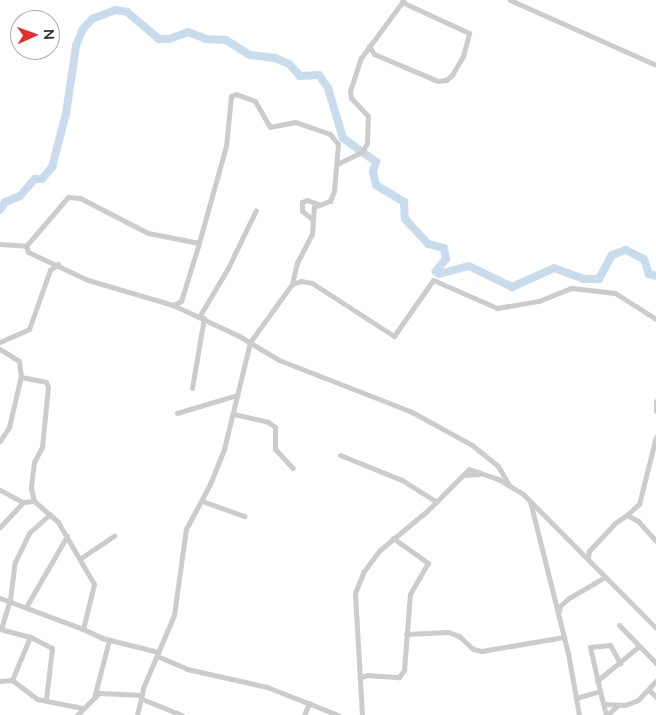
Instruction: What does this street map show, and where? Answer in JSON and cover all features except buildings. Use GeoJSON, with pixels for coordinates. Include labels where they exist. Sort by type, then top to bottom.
{"type":"FeatureCollection","features":[{"type":"Feature","properties":{"kind":"street"},"geometry":{"type":"LineString","coordinates":[[510,0],[656,64]]}},
{"type":"Feature","properties":{"kind":"street"},"geometry":{"type":"LineString","coordinates":[[337,164],[362,152],[368,143],[368,116],[350,95],[358,64],[369,46],[403,1],[468,33],[463,56],[452,75],[446,80],[438,81],[374,54],[369,46]]}},
{"type":"Feature","properties":{"kind":"street"},"geometry":{"type":"LineString","coordinates":[[173,306],[181,301],[199,243],[226,146],[233,94],[255,101],[270,127],[295,122],[330,134],[338,144],[337,164],[330,201],[318,204],[307,200],[302,202],[302,211],[312,219]]}},
{"type":"Feature","properties":{"kind":"street"},"geometry":{"type":"LineString","coordinates":[[26,246],[65,198],[74,196],[148,233],[199,243]]}},
{"type":"Feature","properties":{"kind":"street"},"geometry":{"type":"LineString","coordinates":[[137,715],[142,697],[174,615],[186,529],[202,501],[224,449],[250,342],[292,284],[297,263],[312,234],[312,211],[318,204]]}},
{"type":"Feature","properties":{"kind":"street"},"geometry":{"type":"LineString","coordinates":[[192,388],[204,312],[256,210]]}},
{"type":"Feature","properties":{"kind":"street"},"geometry":{"type":"LineString","coordinates":[[0,244],[26,246]]}},
{"type":"Feature","properties":{"kind":"street"},"geometry":{"type":"LineString","coordinates":[[26,246],[28,252],[106,287],[173,306],[250,342],[279,360],[397,406],[460,438],[498,466],[509,485]]}},
{"type":"Feature","properties":{"kind":"street"},"geometry":{"type":"LineString","coordinates":[[0,342],[29,329],[48,276],[58,264]]}},
{"type":"Feature","properties":{"kind":"street"},"geometry":{"type":"LineString","coordinates":[[292,284],[301,281],[312,283],[394,336],[434,280],[497,308],[539,301],[572,288],[615,293],[656,319]]}},
{"type":"Feature","properties":{"kind":"street"},"geometry":{"type":"LineString","coordinates":[[0,350],[19,361],[21,376],[9,427],[0,441]]}},
{"type":"Feature","properties":{"kind":"street"},"geometry":{"type":"LineString","coordinates":[[21,376],[46,382],[48,387],[42,447],[30,480],[34,501],[50,514],[67,536],[94,584],[83,628]]}},
{"type":"Feature","properties":{"kind":"street"},"geometry":{"type":"LineString","coordinates":[[177,413],[237,395]]}},
{"type":"Feature","properties":{"kind":"street"},"geometry":{"type":"LineString","coordinates":[[656,400],[656,411]]}},
{"type":"Feature","properties":{"kind":"street"},"geometry":{"type":"LineString","coordinates":[[234,414],[263,420],[275,427],[275,449],[293,468]]}},
{"type":"Feature","properties":{"kind":"street"},"geometry":{"type":"LineString","coordinates":[[588,558],[590,551],[615,523],[627,516],[639,504],[656,437]]}},
{"type":"Feature","properties":{"kind":"street"},"geometry":{"type":"LineString","coordinates":[[340,455],[402,480],[437,502]]}},
{"type":"Feature","properties":{"kind":"street"},"geometry":{"type":"LineString","coordinates":[[362,715],[355,593],[368,562],[393,538],[437,502],[462,475],[480,474],[509,485],[530,500],[656,628]]}},
{"type":"Feature","properties":{"kind":"street"},"geometry":{"type":"LineString","coordinates":[[0,490],[22,502],[34,501]]}},
{"type":"Feature","properties":{"kind":"street"},"geometry":{"type":"LineString","coordinates":[[530,500],[564,638],[579,715]]}},
{"type":"Feature","properties":{"kind":"street"},"geometry":{"type":"LineString","coordinates":[[202,501],[244,516]]}},
{"type":"Feature","properties":{"kind":"street"},"geometry":{"type":"LineString","coordinates":[[0,528],[22,502]]}},
{"type":"Feature","properties":{"kind":"street"},"geometry":{"type":"LineString","coordinates":[[46,699],[52,648],[30,637],[0,630],[10,600],[15,562],[29,533],[50,514]]}},
{"type":"Feature","properties":{"kind":"street"},"geometry":{"type":"LineString","coordinates":[[627,516],[638,521],[656,541]]}},
{"type":"Feature","properties":{"kind":"street"},"geometry":{"type":"LineString","coordinates":[[26,607],[67,536]]}},
{"type":"Feature","properties":{"kind":"street"},"geometry":{"type":"LineString","coordinates":[[81,558],[114,536]]}},
{"type":"Feature","properties":{"kind":"street"},"geometry":{"type":"LineString","coordinates":[[361,677],[402,675],[410,594],[428,563],[403,542],[393,538]]}},
{"type":"Feature","properties":{"kind":"street"},"geometry":{"type":"LineString","coordinates":[[582,552],[590,551]]}},
{"type":"Feature","properties":{"kind":"street"},"geometry":{"type":"LineString","coordinates":[[558,614],[560,606],[570,598],[605,577]]}},
{"type":"Feature","properties":{"kind":"street"},"geometry":{"type":"LineString","coordinates":[[0,598],[10,600],[83,628],[109,640],[158,654],[187,669],[267,687],[338,715]]}},
{"type":"Feature","properties":{"kind":"street"},"geometry":{"type":"LineString","coordinates":[[619,625],[638,647],[656,663]]}},
{"type":"Feature","properties":{"kind":"street"},"geometry":{"type":"LineString","coordinates":[[406,634],[448,632],[459,636],[473,649],[482,651],[564,638]]}},
{"type":"Feature","properties":{"kind":"street"},"geometry":{"type":"LineString","coordinates":[[12,680],[30,637]]}},
{"type":"Feature","properties":{"kind":"street"},"geometry":{"type":"LineString","coordinates":[[94,698],[109,640]]}},
{"type":"Feature","properties":{"kind":"street"},"geometry":{"type":"LineString","coordinates":[[620,663],[610,645],[592,646],[606,715],[617,706],[638,700],[652,690],[656,681]]}},
{"type":"Feature","properties":{"kind":"street"},"geometry":{"type":"LineString","coordinates":[[598,681],[638,647]]}},
{"type":"Feature","properties":{"kind":"street"},"geometry":{"type":"LineString","coordinates":[[0,681],[12,680],[37,699],[46,699],[82,708]]}},
{"type":"Feature","properties":{"kind":"street"},"geometry":{"type":"LineString","coordinates":[[652,690],[656,697]]}},
{"type":"Feature","properties":{"kind":"street"},"geometry":{"type":"LineString","coordinates":[[576,698],[600,691]]}},
{"type":"Feature","properties":{"kind":"street"},"geometry":{"type":"LineString","coordinates":[[77,715],[82,708],[99,694],[107,693],[142,697],[182,715]]}},
{"type":"Feature","properties":{"kind":"street"},"geometry":{"type":"LineString","coordinates":[[304,715],[309,703]]}},
{"type":"Feature","properties":{"kind":"street"},"geometry":{"type":"LineString","coordinates":[[604,704],[617,706]]}},
{"type":"Feature","properties":{"kind":"waterway"},"geometry":{"type":"LineString","coordinates":[[0,210],[5,202],[20,196],[35,179],[42,179],[52,167],[66,114],[76,46],[83,29],[92,19],[115,10],[127,12],[159,39],[169,39],[188,32],[206,39],[226,40],[250,55],[275,58],[289,64],[300,76],[319,75],[328,88],[343,138],[376,162],[373,172],[376,185],[404,202],[405,219],[428,244],[444,248],[446,259],[436,271],[439,274],[469,266],[512,287],[554,268],[584,279],[599,279],[612,255],[626,250],[644,259],[649,274],[656,276]]}}]}
